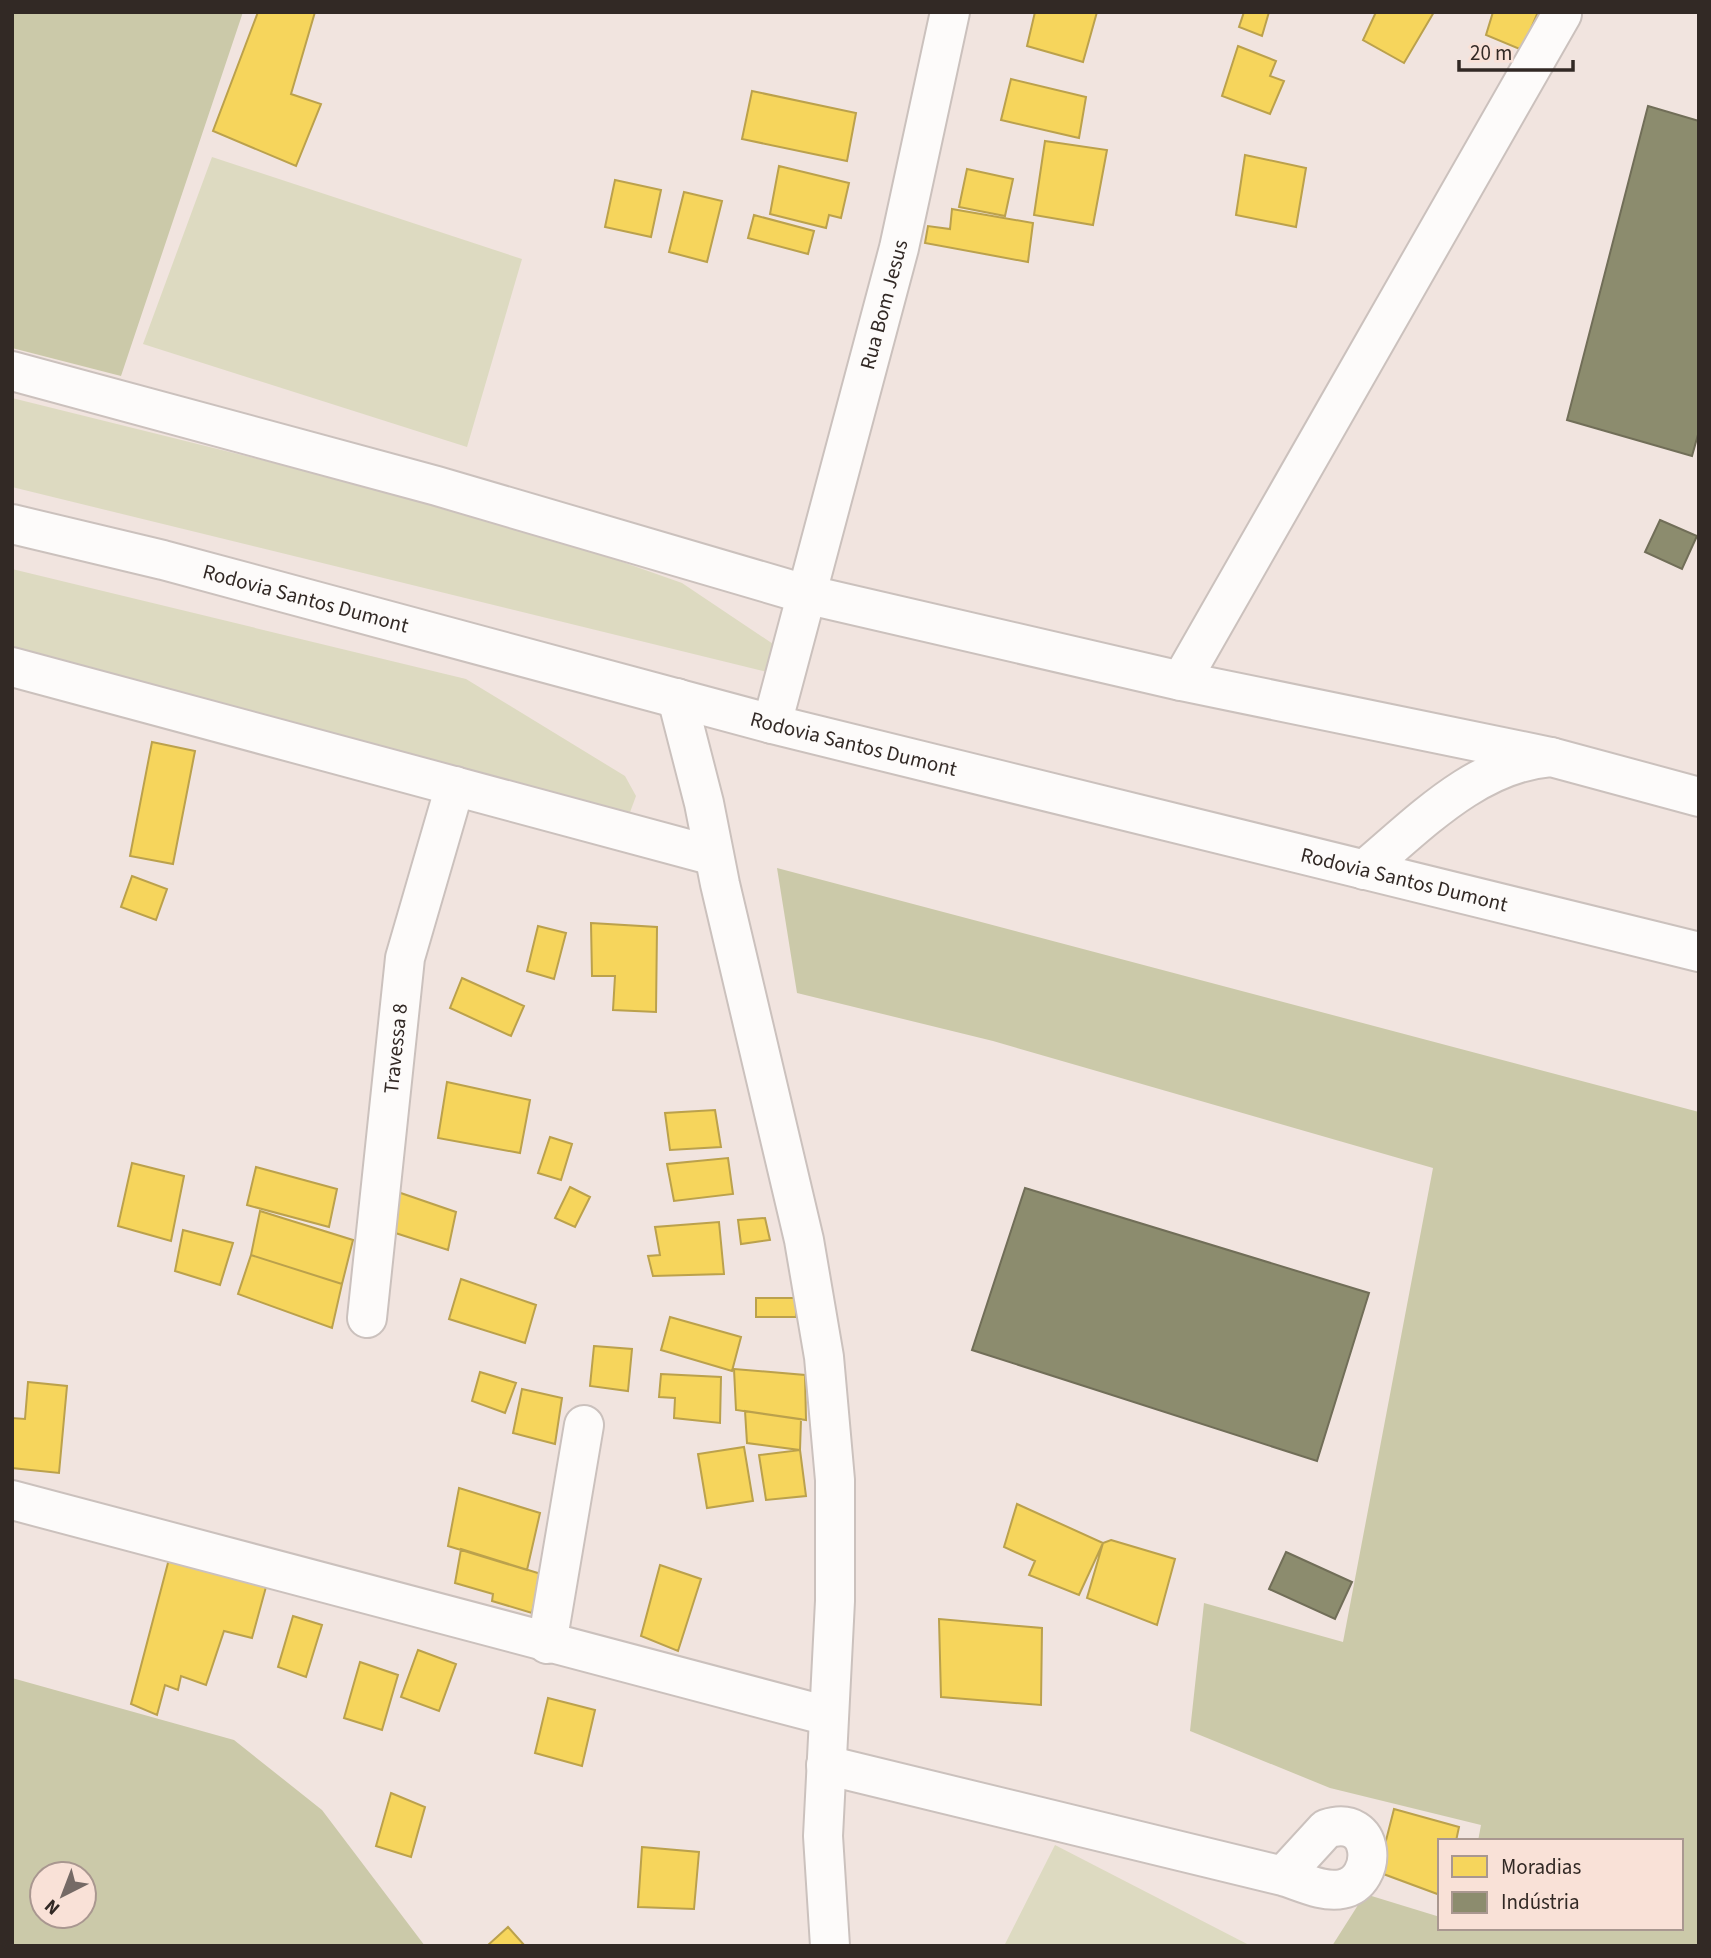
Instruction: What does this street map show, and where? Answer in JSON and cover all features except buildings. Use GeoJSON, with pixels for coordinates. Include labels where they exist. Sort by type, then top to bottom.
{"type":"FeatureCollection","features":[{"type":"Feature","properties":{"kind":"main road","name":"Rua Bom Jesus"},"geometry":{"type":"LineString","coordinates":[[772,724],[899,248],[950,12]]}},
{"type":"Feature","properties":{"kind":"main road"},"geometry":{"type":"LineString","coordinates":[[1181,681],[1562,14]]}},
{"type":"Feature","properties":{"kind":"main road"},"geometry":{"type":"LineString","coordinates":[[12,371],[437,485],[805,594],[1181,681],[1551,757],[1699,797]]}},
{"type":"Feature","properties":{"kind":"main road","name":"Rodovia Santos Dumont"},"geometry":{"type":"LineString","coordinates":[[12,524],[163,560],[772,724],[1699,952]]}},
{"type":"Feature","properties":{"kind":"main road"},"geometry":{"type":"LineString","coordinates":[[12,667],[714,856]]}},
{"type":"Feature","properties":{"kind":"main road"},"geometry":{"type":"LineString","coordinates":[[677,698],[704,803],[804,1240],[824,1357],[835,1480],[835,1601],[823,1836],[830,1946]]}},
{"type":"Feature","properties":{"kind":"main road"},"geometry":{"type":"LineString","coordinates":[[1364,870],[1468,786],[1527,759],[1551,757]]}},
{"type":"Feature","properties":{"kind":"main road","name":"Travessa 8"},"geometry":{"type":"LineString","coordinates":[[367,1318],[405,958],[455,786]]}},
{"type":"Feature","properties":{"kind":"main road"},"geometry":{"type":"LineString","coordinates":[[547,1644],[584,1425]]}},
{"type":"Feature","properties":{"kind":"main road"},"geometry":{"type":"LineString","coordinates":[[12,1500],[547,1644],[828,1716]]}},
{"type":"Feature","properties":{"kind":"main road"},"geometry":{"type":"LineString","coordinates":[[826,1765],[1283,1876]]}},
{"type":"Feature","properties":{"kind":"shaded area"},"geometry":{"type":"Polygon","coordinates":[[[12,12],[243,12],[121,376],[12,348],[12,12]]]}},
{"type":"Feature","properties":{"kind":"shaded area"},"geometry":{"type":"Polygon","coordinates":[[[212,157],[522,259],[467,447],[143,344],[212,157]]]}},
{"type":"Feature","properties":{"kind":"shaded area"},"geometry":{"type":"Polygon","coordinates":[[[12,398],[443,505],[543,534],[682,583],[779,648],[767,672],[12,487],[12,398]]]}},
{"type":"Feature","properties":{"kind":"shaded area"},"geometry":{"type":"Polygon","coordinates":[[[12,569],[466,679],[625,776],[636,796],[629,815],[12,649],[12,569]]]}},
{"type":"Feature","properties":{"kind":"shaded area"},"geometry":{"type":"Polygon","coordinates":[[[777,868],[1699,1112],[1699,1946],[1332,1946],[1365,1894],[1438,1916],[1438,1930],[1683,1930],[1683,1839],[1478,1839],[1481,1825],[1330,1788],[1190,1731],[1204,1603],[1343,1642],[1433,1168],[993,1041],[797,993],[777,868]]]}},
{"type":"Feature","properties":{"kind":"shaded area"},"geometry":{"type":"Polygon","coordinates":[[[12,1678],[234,1740],[322,1810],[425,1946],[12,1946],[12,1678]]]}},
{"type":"Feature","properties":{"kind":"shaded area"},"geometry":{"type":"Polygon","coordinates":[[[1055,1845],[1251,1946],[1004,1946],[1055,1845]]]}}]}
